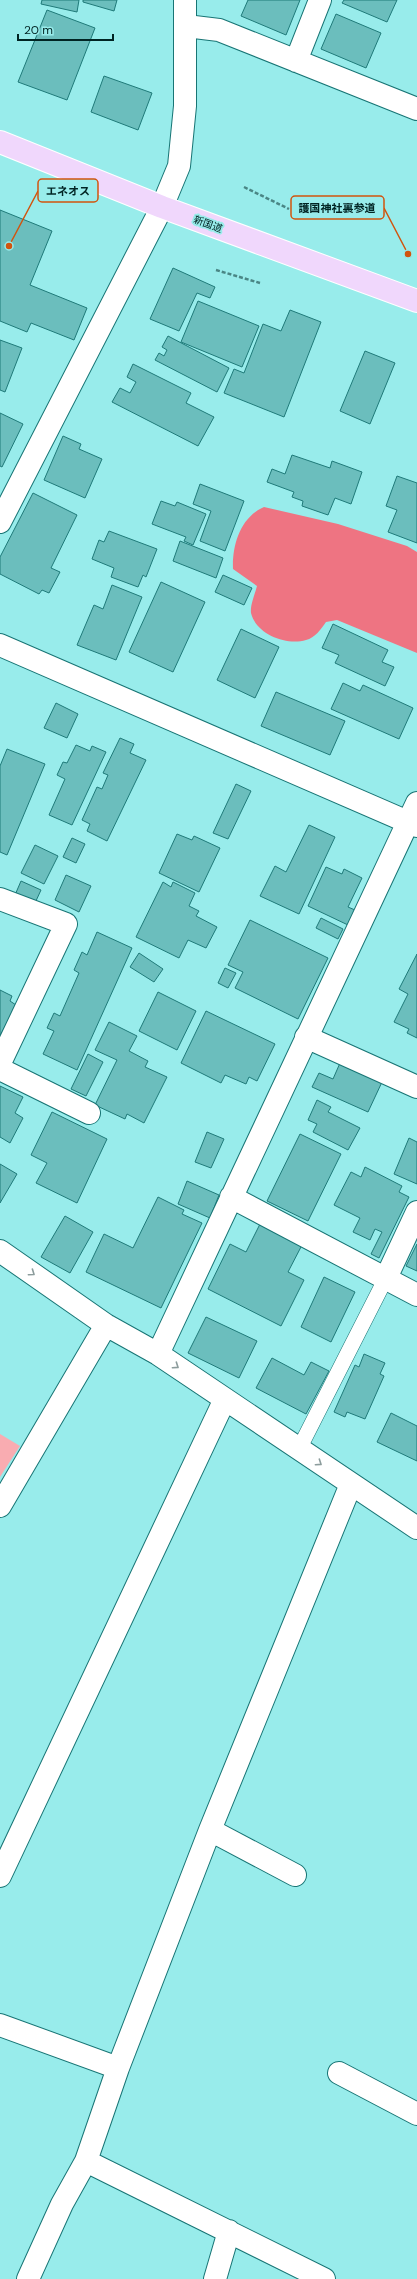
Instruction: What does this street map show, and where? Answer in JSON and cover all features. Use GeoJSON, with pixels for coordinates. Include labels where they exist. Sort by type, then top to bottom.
{"type":"FeatureCollection","features":[{"type":"Feature","properties":{"kind":"main road","name":"新国道"},"geometry":{"type":"LineString","coordinates":[[0,142],[162,207],[417,301]]}},
{"type":"Feature","properties":{"kind":"street"},"geometry":{"type":"LineString","coordinates":[[0,522],[162,207],[179,166],[185,106],[186,0]]}},
{"type":"Feature","properties":{"kind":"street"},"geometry":{"type":"LineString","coordinates":[[296,61],[320,0]]}},
{"type":"Feature","properties":{"kind":"street"},"geometry":{"type":"LineString","coordinates":[[186,26],[219,30],[417,109]]}},
{"type":"Feature","properties":{"kind":"street"},"geometry":{"type":"LineString","coordinates":[[0,645],[414,817],[306,1037],[158,1354]]}},
{"type":"Feature","properties":{"kind":"street"},"geometry":{"type":"LineString","coordinates":[[0,899],[66,924],[0,1062]]}},
{"type":"Feature","properties":{"kind":"street"},"geometry":{"type":"LineString","coordinates":[[306,1037],[417,1087]]}},
{"type":"Feature","properties":{"kind":"street"},"geometry":{"type":"LineString","coordinates":[[0,1069],[89,1113]]}},
{"type":"Feature","properties":{"kind":"street"},"geometry":{"type":"LineString","coordinates":[[231,1197],[386,1278],[417,1296]]}},
{"type":"Feature","properties":{"kind":"street"},"geometry":{"type":"LineString","coordinates":[[386,1278],[417,1212]]}},
{"type":"Feature","properties":{"kind":"street"},"geometry":{"type":"LineString","coordinates":[[0,1251],[106,1325],[158,1354],[417,1528]]}},
{"type":"Feature","properties":{"kind":"street"},"geometry":{"type":"LineString","coordinates":[[0,1506],[106,1325]]}},
{"type":"Feature","properties":{"kind":"street"},"geometry":{"type":"LineString","coordinates":[[0,1876],[225,1399]]}},
{"type":"Feature","properties":{"kind":"street"},"geometry":{"type":"LineString","coordinates":[[28,2279],[62,2204],[86,2161],[118,2068],[210,1830],[350,1484]]}},
{"type":"Feature","properties":{"kind":"street"},"geometry":{"type":"LineString","coordinates":[[210,1830],[295,1874]]}},
{"type":"Feature","properties":{"kind":"street"},"geometry":{"type":"LineString","coordinates":[[0,2024],[118,2068]]}},
{"type":"Feature","properties":{"kind":"street"},"geometry":{"type":"LineString","coordinates":[[339,2073],[417,2114]]}},
{"type":"Feature","properties":{"kind":"street"},"geometry":{"type":"LineString","coordinates":[[86,2161],[324,2279]]}},
{"type":"Feature","properties":{"kind":"street"},"geometry":{"type":"LineString","coordinates":[[216,2279],[229,2231]]}},
{"type":"Feature","properties":{"kind":"lane"},"geometry":{"type":"LineString","coordinates":[[299,1449],[386,1278]]}},
{"type":"Feature","properties":{"kind":"path"},"geometry":{"type":"LineString","coordinates":[[244,187],[289,208]]}},
{"type":"Feature","properties":{"kind":"path"},"geometry":{"type":"LineString","coordinates":[[216,270],[260,283]]}},
{"type":"Feature","properties":{"kind":"shaded area"},"geometry":{"type":"Polygon","coordinates":[[[264,507],[338,524],[407,546],[417,552],[417,653],[337,620],[326,622],[318,633],[309,639],[298,641],[281,640],[273,637],[259,627],[251,613],[257,586],[233,569],[233,560],[236,542],[243,525],[256,512],[264,507]]]}},
{"type":"Feature","properties":{"kind":"shaded area"},"geometry":{"type":"Polygon","coordinates":[[[0,1434],[20,1446],[0,1477],[0,1434]]]}},
{"type":"Feature","properties":{"kind":"building"},"geometry":{"type":"Polygon","coordinates":[[[42,0],[79,0],[77,12],[41,4],[42,0]]]}},
{"type":"Feature","properties":{"kind":"building"},"geometry":{"type":"Polygon","coordinates":[[[83,0],[117,0],[114,11],[83,2],[83,0]]]}},
{"type":"Feature","properties":{"kind":"building"},"geometry":{"type":"Polygon","coordinates":[[[248,0],[300,0],[286,35],[241,16],[248,0]]]}},
{"type":"Feature","properties":{"kind":"building"},"geometry":{"type":"Polygon","coordinates":[[[344,0],[397,0],[387,22],[342,3],[344,0]]]}},
{"type":"Feature","properties":{"kind":"building"},"geometry":{"type":"Polygon","coordinates":[[[47,10],[95,28],[67,100],[18,82],[47,10]]]}},
{"type":"Feature","properties":{"kind":"building"},"geometry":{"type":"Polygon","coordinates":[[[336,14],[381,33],[366,68],[321,49],[336,14]]]}},
{"type":"Feature","properties":{"kind":"building"},"geometry":{"type":"Polygon","coordinates":[[[104,76],[152,93],[138,130],[91,112],[104,76]]]}},
{"type":"Feature","properties":{"kind":"building"},"geometry":{"type":"Polygon","coordinates":[[[0,210],[52,231],[30,285],[87,308],[74,340],[31,323],[27,332],[0,321],[0,210]]]}},
{"type":"Feature","properties":{"kind":"building"},"geometry":{"type":"Polygon","coordinates":[[[173,268],[215,287],[210,298],[197,293],[179,331],[150,319],[173,268]]]}},
{"type":"Feature","properties":{"kind":"building"},"geometry":{"type":"Polygon","coordinates":[[[198,301],[259,326],[242,367],[181,342],[198,301]]]}},
{"type":"Feature","properties":{"kind":"building"},"geometry":{"type":"Polygon","coordinates":[[[290,310],[321,322],[284,417],[224,393],[234,369],[244,373],[263,324],[281,331],[290,310]]]}},
{"type":"Feature","properties":{"kind":"building"},"geometry":{"type":"Polygon","coordinates":[[[168,336],[229,368],[217,392],[155,360],[159,353],[164,356],[167,350],[162,347],[168,336]]]}},
{"type":"Feature","properties":{"kind":"building"},"geometry":{"type":"Polygon","coordinates":[[[0,340],[22,348],[5,392],[0,390],[0,340]]]}},
{"type":"Feature","properties":{"kind":"building"},"geometry":{"type":"Polygon","coordinates":[[[365,351],[395,363],[370,424],[340,411],[365,351]]]}},
{"type":"Feature","properties":{"kind":"building"},"geometry":{"type":"Polygon","coordinates":[[[133,364],[191,393],[186,403],[214,417],[198,446],[112,402],[120,388],[130,393],[136,382],[127,377],[133,364]]]}},
{"type":"Feature","properties":{"kind":"building"},"geometry":{"type":"Polygon","coordinates":[[[0,413],[23,424],[2,467],[0,466],[0,413]]]}},
{"type":"Feature","properties":{"kind":"building"},"geometry":{"type":"Polygon","coordinates":[[[63,436],[81,444],[79,449],[102,459],[85,498],[44,480],[63,436]]]}},
{"type":"Feature","properties":{"kind":"building"},"geometry":{"type":"Polygon","coordinates":[[[292,455],[330,468],[332,461],[362,472],[351,504],[335,498],[328,515],[302,506],[303,501],[292,497],[294,492],[267,482],[272,469],[285,474],[292,455]]]}},
{"type":"Feature","properties":{"kind":"building"},"geometry":{"type":"Polygon","coordinates":[[[397,476],[417,483],[417,543],[388,532],[397,510],[386,506],[397,476]]]}},
{"type":"Feature","properties":{"kind":"building"},"geometry":{"type":"Polygon","coordinates":[[[200,484],[244,501],[225,551],[200,541],[211,511],[193,504],[200,484]]]}},
{"type":"Feature","properties":{"kind":"building"},"geometry":{"type":"Polygon","coordinates":[[[33,493],[77,515],[51,568],[60,572],[49,593],[42,590],[39,594],[0,574],[0,557],[33,493]]]}},
{"type":"Feature","properties":{"kind":"building"},"geometry":{"type":"Polygon","coordinates":[[[161,501],[175,506],[177,502],[206,514],[193,545],[184,541],[186,537],[152,524],[161,501]]]}},
{"type":"Feature","properties":{"kind":"building"},"geometry":{"type":"Polygon","coordinates":[[[109,531],[157,549],[146,577],[143,575],[138,587],[111,577],[114,568],[92,559],[99,540],[104,542],[109,531]]]}},
{"type":"Feature","properties":{"kind":"building"},"geometry":{"type":"Polygon","coordinates":[[[180,541],[223,558],[216,578],[173,561],[180,541]]]}},
{"type":"Feature","properties":{"kind":"building"},"geometry":{"type":"Polygon","coordinates":[[[223,575],[252,588],[244,605],[215,592],[223,575]]]}},
{"type":"Feature","properties":{"kind":"building"},"geometry":{"type":"Polygon","coordinates":[[[161,582],[205,602],[173,672],[129,652],[161,582]]]}},
{"type":"Feature","properties":{"kind":"building"},"geometry":{"type":"Polygon","coordinates":[[[112,585],[142,597],[116,660],[77,645],[94,605],[103,609],[112,585]]]}},
{"type":"Feature","properties":{"kind":"building"},"geometry":{"type":"Polygon","coordinates":[[[333,624],[388,650],[382,662],[394,667],[385,686],[335,663],[339,655],[322,648],[333,624]]]}},
{"type":"Feature","properties":{"kind":"building"},"geometry":{"type":"Polygon","coordinates":[[[241,629],[279,647],[255,698],[217,680],[241,629]]]}},
{"type":"Feature","properties":{"kind":"building"},"geometry":{"type":"Polygon","coordinates":[[[343,683],[360,691],[363,685],[413,708],[399,739],[331,709],[343,683]]]}},
{"type":"Feature","properties":{"kind":"building"},"geometry":{"type":"Polygon","coordinates":[[[276,692],[345,721],[330,755],[261,726],[276,692]]]}},
{"type":"Feature","properties":{"kind":"building"},"geometry":{"type":"Polygon","coordinates":[[[56,703],[78,714],[67,738],[44,728],[56,703]]]}},
{"type":"Feature","properties":{"kind":"building"},"geometry":{"type":"Polygon","coordinates":[[[120,738],[134,744],[130,753],[146,760],[107,841],[87,831],[90,824],[82,820],[97,787],[102,789],[108,775],[103,773],[120,738]]]}},
{"type":"Feature","properties":{"kind":"building"},"geometry":{"type":"Polygon","coordinates":[[[76,745],[90,751],[92,746],[106,752],[72,825],[49,815],[65,779],[57,775],[63,762],[67,763],[76,745]]]}},
{"type":"Feature","properties":{"kind":"building"},"geometry":{"type":"Polygon","coordinates":[[[7,749],[45,764],[7,855],[0,852],[0,766],[7,749]]]}},
{"type":"Feature","properties":{"kind":"building"},"geometry":{"type":"Polygon","coordinates":[[[236,784],[251,791],[228,839],[213,833],[236,784]]]}},
{"type":"Feature","properties":{"kind":"building"},"geometry":{"type":"Polygon","coordinates":[[[309,825],[335,837],[299,914],[260,896],[275,866],[286,872],[309,825]]]}},
{"type":"Feature","properties":{"kind":"building"},"geometry":{"type":"Polygon","coordinates":[[[177,834],[192,840],[194,836],[220,848],[199,892],[159,873],[177,834]]]}},
{"type":"Feature","properties":{"kind":"building"},"geometry":{"type":"Polygon","coordinates":[[[72,838],[85,844],[76,863],[63,857],[72,838]]]}},
{"type":"Feature","properties":{"kind":"building"},"geometry":{"type":"Polygon","coordinates":[[[35,845],[58,856],[44,884],[21,873],[35,845]]]}},
{"type":"Feature","properties":{"kind":"building"},"geometry":{"type":"Polygon","coordinates":[[[326,867],[342,874],[344,869],[362,878],[348,907],[355,910],[348,925],[308,906],[326,867]]]}},
{"type":"Feature","properties":{"kind":"building"},"geometry":{"type":"Polygon","coordinates":[[[66,875],[91,886],[79,912],[55,900],[66,875]]]}},
{"type":"Feature","properties":{"kind":"building"},"geometry":{"type":"Polygon","coordinates":[[[21,881],[41,890],[35,903],[15,895],[21,881]]]}},
{"type":"Feature","properties":{"kind":"building"},"geometry":{"type":"Polygon","coordinates":[[[163,882],[171,887],[173,882],[195,893],[189,906],[199,911],[196,916],[217,927],[206,948],[188,940],[179,958],[136,937],[163,882]]]}},
{"type":"Feature","properties":{"kind":"building"},"geometry":{"type":"Polygon","coordinates":[[[321,918],[343,929],[338,939],[316,928],[321,918]]]}},
{"type":"Feature","properties":{"kind":"building"},"geometry":{"type":"Polygon","coordinates":[[[250,920],[328,958],[298,1019],[235,988],[243,972],[228,965],[250,920]]]}},
{"type":"Feature","properties":{"kind":"building"},"geometry":{"type":"Polygon","coordinates":[[[97,932],[132,948],[77,1070],[43,1054],[54,1031],[47,1028],[54,1013],[60,1016],[79,973],[74,970],[82,952],[87,955],[97,932]]]}},
{"type":"Feature","properties":{"kind":"building"},"geometry":{"type":"Polygon","coordinates":[[[139,953],[163,969],[154,982],[130,967],[139,953]]]}},
{"type":"Feature","properties":{"kind":"building"},"geometry":{"type":"Polygon","coordinates":[[[417,954],[417,1038],[407,1033],[409,1029],[394,1022],[408,994],[399,989],[417,954]]]}},
{"type":"Feature","properties":{"kind":"building"},"geometry":{"type":"Polygon","coordinates":[[[225,968],[236,973],[228,988],[218,983],[225,968]]]}},
{"type":"Feature","properties":{"kind":"building"},"geometry":{"type":"Polygon","coordinates":[[[0,990],[12,996],[10,1001],[16,1005],[0,1036],[0,990]]]}},
{"type":"Feature","properties":{"kind":"building"},"geometry":{"type":"Polygon","coordinates":[[[158,992],[196,1011],[177,1050],[139,1031],[158,992]]]}},
{"type":"Feature","properties":{"kind":"building"},"geometry":{"type":"Polygon","coordinates":[[[206,1011],[275,1044],[257,1081],[249,1077],[246,1084],[225,1075],[221,1083],[181,1063],[206,1011]]]}},
{"type":"Feature","properties":{"kind":"building"},"geometry":{"type":"Polygon","coordinates":[[[109,1022],[137,1036],[129,1051],[148,1061],[145,1067],[167,1077],[144,1123],[127,1114],[125,1119],[95,1105],[117,1060],[95,1050],[109,1022]]]}},
{"type":"Feature","properties":{"kind":"building"},"geometry":{"type":"Polygon","coordinates":[[[88,1054],[103,1062],[86,1096],[71,1089],[88,1054]]]}},
{"type":"Feature","properties":{"kind":"building"},"geometry":{"type":"Polygon","coordinates":[[[340,1063],[382,1082],[368,1112],[312,1087],[319,1073],[333,1079],[340,1063]]]}},
{"type":"Feature","properties":{"kind":"building"},"geometry":{"type":"Polygon","coordinates":[[[0,1086],[23,1097],[15,1113],[23,1118],[10,1143],[0,1137],[0,1086]]]}},
{"type":"Feature","properties":{"kind":"building"},"geometry":{"type":"Polygon","coordinates":[[[317,1100],[331,1107],[328,1112],[360,1128],[348,1150],[313,1132],[317,1124],[308,1120],[317,1100]]]}},
{"type":"Feature","properties":{"kind":"building"},"geometry":{"type":"Polygon","coordinates":[[[52,1112],[107,1139],[77,1203],[36,1183],[47,1163],[31,1155],[52,1112]]]}},
{"type":"Feature","properties":{"kind":"building"},"geometry":{"type":"Polygon","coordinates":[[[207,1132],[224,1139],[211,1168],[195,1162],[207,1132]]]}},
{"type":"Feature","properties":{"kind":"building"},"geometry":{"type":"Polygon","coordinates":[[[300,1134],[341,1154],[308,1221],[267,1201],[300,1134]]]}},
{"type":"Feature","properties":{"kind":"building"},"geometry":{"type":"Polygon","coordinates":[[[409,1138],[417,1142],[417,1184],[394,1174],[409,1138]]]}},
{"type":"Feature","properties":{"kind":"building"},"geometry":{"type":"Polygon","coordinates":[[[0,1164],[17,1174],[0,1203],[0,1164]]]}},
{"type":"Feature","properties":{"kind":"building"},"geometry":{"type":"Polygon","coordinates":[[[365,1167],[402,1186],[399,1192],[409,1197],[379,1258],[371,1254],[382,1232],[375,1229],[370,1240],[353,1232],[360,1218],[334,1205],[351,1172],[361,1177],[365,1167]]]}},
{"type":"Feature","properties":{"kind":"building"},"geometry":{"type":"Polygon","coordinates":[[[187,1181],[219,1195],[210,1218],[178,1204],[187,1181]]]}},
{"type":"Feature","properties":{"kind":"building"},"geometry":{"type":"Polygon","coordinates":[[[158,1197],[184,1210],[182,1214],[202,1223],[161,1308],[86,1272],[104,1234],[133,1248],[158,1197]]]}},
{"type":"Feature","properties":{"kind":"building"},"geometry":{"type":"Polygon","coordinates":[[[65,1216],[93,1232],[70,1273],[41,1257],[65,1216]]]}},
{"type":"Feature","properties":{"kind":"building"},"geometry":{"type":"Polygon","coordinates":[[[260,1224],[302,1245],[288,1272],[304,1280],[281,1326],[208,1289],[230,1244],[246,1252],[260,1224]]]}},
{"type":"Feature","properties":{"kind":"building"},"geometry":{"type":"Polygon","coordinates":[[[417,1244],[417,1271],[406,1266],[417,1244]]]}},
{"type":"Feature","properties":{"kind":"building"},"geometry":{"type":"Polygon","coordinates":[[[324,1277],[355,1292],[331,1342],[301,1327],[324,1277]]]}},
{"type":"Feature","properties":{"kind":"building"},"geometry":{"type":"Polygon","coordinates":[[[206,1317],[257,1341],[239,1378],[188,1353],[206,1317]]]}},
{"type":"Feature","properties":{"kind":"building"},"geometry":{"type":"Polygon","coordinates":[[[364,1354],[385,1363],[380,1374],[384,1376],[365,1419],[347,1412],[345,1417],[334,1412],[355,1365],[359,1367],[364,1354]]]}},
{"type":"Feature","properties":{"kind":"building"},"geometry":{"type":"Polygon","coordinates":[[[272,1358],[304,1375],[311,1362],[329,1371],[306,1414],[256,1388],[272,1358]]]}},
{"type":"Feature","properties":{"kind":"building"},"geometry":{"type":"Polygon","coordinates":[[[391,1413],[417,1426],[417,1461],[377,1442],[391,1413]]]}},
{"type":"Feature","properties":{"kind":"place","name":"エネオス"},"geometry":{"type":"Point","coordinates":[9,246]}},
{"type":"Feature","properties":{"kind":"place","name":"護国神社裏参道"},"geometry":{"type":"Point","coordinates":[408,254]}}]}
